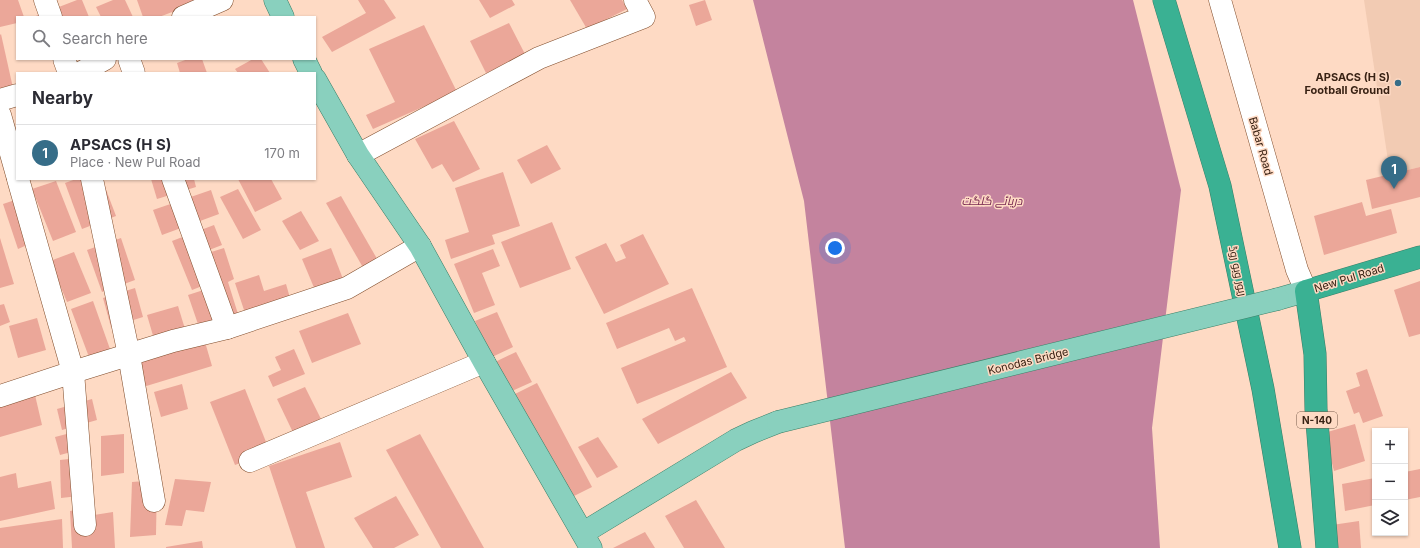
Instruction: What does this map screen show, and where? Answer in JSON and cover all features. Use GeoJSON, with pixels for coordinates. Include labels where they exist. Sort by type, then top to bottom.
{"type":"FeatureCollection","features":[{"type":"Feature","properties":{"kind":"highway","name":"ریور ویو روڈ"},"geometry":{"type":"LineString","coordinates":[[1164,0],[1220,186],[1263,389],[1290,548]]}},
{"type":"Feature","properties":{"kind":"highway","name":"New Pul Road"},"geometry":{"type":"LineString","coordinates":[[1306,292],[1420,257]]}},
{"type":"Feature","properties":{"kind":"highway","name":"N-140"},"geometry":{"type":"LineString","coordinates":[[1306,292],[1315,354],[1316,409],[1327,548]]}},
{"type":"Feature","properties":{"kind":"main road"},"geometry":{"type":"LineString","coordinates":[[275,0],[283,16]]}},
{"type":"Feature","properties":{"kind":"main road"},"geometry":{"type":"LineString","coordinates":[[304,60],[310,72]]}},
{"type":"Feature","properties":{"kind":"main road"},"geometry":{"type":"LineString","coordinates":[[316,81],[358,155],[420,246],[484,362],[587,540]]}},
{"type":"Feature","properties":{"kind":"main road","name":"New Pul Road"},"geometry":{"type":"LineString","coordinates":[[1278,299],[1306,292]]}},
{"type":"Feature","properties":{"kind":"main road","name":"Konodas Bridge"},"geometry":{"type":"LineString","coordinates":[[587,540],[736,440],[778,422],[1278,299]]}},
{"type":"Feature","properties":{"kind":"street"},"geometry":{"type":"LineString","coordinates":[[45,0],[51,16]]}},
{"type":"Feature","properties":{"kind":"street"},"geometry":{"type":"LineString","coordinates":[[185,16],[222,0]]}},
{"type":"Feature","properties":{"kind":"street"},"geometry":{"type":"LineString","coordinates":[[358,155],[539,58],[644,17],[635,0]]}},
{"type":"Feature","properties":{"kind":"street","name":"Babar Road"},"geometry":{"type":"LineString","coordinates":[[1220,0],[1297,270],[1306,292]]}},
{"type":"Feature","properties":{"kind":"street"},"geometry":{"type":"LineString","coordinates":[[64,60],[69,72]]}},
{"type":"Feature","properties":{"kind":"street"},"geometry":{"type":"LineString","coordinates":[[82,72],[103,60]]}},
{"type":"Feature","properties":{"kind":"street"},"geometry":{"type":"LineString","coordinates":[[129,60],[134,72]]}},
{"type":"Feature","properties":{"kind":"street"},"geometry":{"type":"LineString","coordinates":[[0,100],[16,95]]}},
{"type":"Feature","properties":{"kind":"street"},"geometry":{"type":"LineString","coordinates":[[0,115],[16,171]]}},
{"type":"Feature","properties":{"kind":"street"},"geometry":{"type":"LineString","coordinates":[[18,180],[73,372],[85,525]]}},
{"type":"Feature","properties":{"kind":"street"},"geometry":{"type":"LineString","coordinates":[[92,180],[129,355],[154,501]]}},
{"type":"Feature","properties":{"kind":"street"},"geometry":{"type":"LineString","coordinates":[[173,180],[227,328]]}},
{"type":"Feature","properties":{"kind":"street"},"geometry":{"type":"LineString","coordinates":[[0,396],[173,341],[227,328],[347,288],[420,246]]}},
{"type":"Feature","properties":{"kind":"street"},"geometry":{"type":"LineString","coordinates":[[250,461],[484,362]]}},
{"type":"Feature","properties":{"kind":"shaded area","name":"APSACS (H S) Football Ground"},"geometry":{"type":"Polygon","coordinates":[[[1364,0],[1420,0],[1420,167],[1390,174],[1364,0]]]}},
{"type":"Feature","properties":{"kind":"water","name":"دریائے گلگت"},"geometry":{"type":"Polygon","coordinates":[[[753,0],[1133,0],[1181,190],[1152,428],[1160,548],[845,548],[804,201],[753,0]]]}},
{"type":"Feature","properties":{"kind":"building"},"geometry":{"type":"Polygon","coordinates":[[[0,0],[18,0],[24,16],[16,16],[16,23],[0,27],[0,0]]]}},
{"type":"Feature","properties":{"kind":"building"},"geometry":{"type":"Polygon","coordinates":[[[77,0],[82,0],[89,16],[36,16],[77,0]]]}},
{"type":"Feature","properties":{"kind":"building"},"geometry":{"type":"Polygon","coordinates":[[[113,0],[125,0],[133,16],[100,16],[96,7],[113,0]]]}},
{"type":"Feature","properties":{"kind":"building"},"geometry":{"type":"Polygon","coordinates":[[[137,0],[204,0],[162,16],[143,16],[137,0]]]}},
{"type":"Feature","properties":{"kind":"building"},"geometry":{"type":"Polygon","coordinates":[[[358,0],[384,0],[396,18],[332,52],[322,37],[366,13],[358,0]]]}},
{"type":"Feature","properties":{"kind":"building"},"geometry":{"type":"Polygon","coordinates":[[[479,0],[512,0],[515,5],[490,18],[479,0]]]}},
{"type":"Feature","properties":{"kind":"building"},"geometry":{"type":"Polygon","coordinates":[[[570,0],[622,0],[627,9],[587,29],[570,0]]]}},
{"type":"Feature","properties":{"kind":"building"},"geometry":{"type":"Polygon","coordinates":[[[705,0],[712,20],[696,26],[689,5],[705,0]]]}},
{"type":"Feature","properties":{"kind":"building"},"geometry":{"type":"Polygon","coordinates":[[[509,23],[526,56],[486,73],[470,41],[509,23]]]}},
{"type":"Feature","properties":{"kind":"building"},"geometry":{"type":"Polygon","coordinates":[[[424,25],[457,92],[373,129],[366,115],[395,102],[369,49],[424,25]]]}},
{"type":"Feature","properties":{"kind":"building"},"geometry":{"type":"Polygon","coordinates":[[[1,34],[13,88],[0,92],[0,35],[1,34]]]}},
{"type":"Feature","properties":{"kind":"building"},"geometry":{"type":"Polygon","coordinates":[[[185,60],[202,60],[207,72],[180,72],[177,63],[185,60]]]}},
{"type":"Feature","properties":{"kind":"building"},"geometry":{"type":"Polygon","coordinates":[[[251,60],[262,60],[269,72],[237,72],[235,69],[251,60]]]}},
{"type":"Feature","properties":{"kind":"building"},"geometry":{"type":"Polygon","coordinates":[[[454,121],[480,169],[453,182],[442,164],[432,169],[415,139],[454,121]]]}},
{"type":"Feature","properties":{"kind":"building"},"geometry":{"type":"Polygon","coordinates":[[[547,145],[561,169],[531,184],[517,160],[547,145]]]}},
{"type":"Feature","properties":{"kind":"building"},"geometry":{"type":"Polygon","coordinates":[[[1420,167],[1420,197],[1372,209],[1366,180],[1420,167]]]}},
{"type":"Feature","properties":{"kind":"building"},"geometry":{"type":"Polygon","coordinates":[[[503,172],[520,226],[492,235],[495,244],[451,259],[445,240],[469,232],[455,188],[503,172]]]}},
{"type":"Feature","properties":{"kind":"building"},"geometry":{"type":"Polygon","coordinates":[[[73,180],[102,180],[116,216],[82,229],[65,183],[73,180]]]}},
{"type":"Feature","properties":{"kind":"building"},"geometry":{"type":"Polygon","coordinates":[[[151,180],[194,180],[196,187],[157,199],[151,180]]]}},
{"type":"Feature","properties":{"kind":"building"},"geometry":{"type":"Polygon","coordinates":[[[239,180],[272,180],[282,199],[255,212],[239,180]]]}},
{"type":"Feature","properties":{"kind":"building"},"geometry":{"type":"Polygon","coordinates":[[[56,181],[76,232],[53,241],[32,189],[56,181]]]}},
{"type":"Feature","properties":{"kind":"building"},"geometry":{"type":"Polygon","coordinates":[[[238,189],[261,230],[243,239],[220,197],[238,189]]]}},
{"type":"Feature","properties":{"kind":"building"},"geometry":{"type":"Polygon","coordinates":[[[211,190],[219,214],[162,235],[153,210],[211,190]]]}},
{"type":"Feature","properties":{"kind":"building"},"geometry":{"type":"Polygon","coordinates":[[[30,195],[27,245],[18,249],[3,204],[30,195]]]}},
{"type":"Feature","properties":{"kind":"building"},"geometry":{"type":"Polygon","coordinates":[[[341,196],[380,264],[365,271],[326,203],[341,196]]]}},
{"type":"Feature","properties":{"kind":"building"},"geometry":{"type":"Polygon","coordinates":[[[1362,202],[1366,216],[1391,209],[1397,233],[1324,255],[1314,216],[1362,202]]]}},
{"type":"Feature","properties":{"kind":"building"},"geometry":{"type":"Polygon","coordinates":[[[301,211],[319,241],[300,250],[282,221],[301,211]]]}},
{"type":"Feature","properties":{"kind":"building"},"geometry":{"type":"Polygon","coordinates":[[[552,222],[571,269],[520,288],[501,242],[552,222]]]}},
{"type":"Feature","properties":{"kind":"building"},"geometry":{"type":"Polygon","coordinates":[[[214,225],[222,245],[199,254],[210,283],[192,290],[172,241],[214,225]]]}},
{"type":"Feature","properties":{"kind":"building"},"geometry":{"type":"Polygon","coordinates":[[[643,234],[669,284],[604,314],[575,257],[606,243],[616,262],[626,258],[620,245],[643,234]]]}},
{"type":"Feature","properties":{"kind":"building"},"geometry":{"type":"Polygon","coordinates":[[[0,238],[14,284],[0,288],[0,238]]]}},
{"type":"Feature","properties":{"kind":"building"},"geometry":{"type":"Polygon","coordinates":[[[121,238],[135,280],[102,292],[87,250],[121,238]]]}},
{"type":"Feature","properties":{"kind":"building"},"geometry":{"type":"Polygon","coordinates":[[[224,248],[234,279],[228,282],[238,314],[199,327],[188,295],[216,286],[205,254],[224,248]]]}},
{"type":"Feature","properties":{"kind":"building"},"geometry":{"type":"Polygon","coordinates":[[[331,248],[343,279],[315,290],[302,259],[331,248]]]}},
{"type":"Feature","properties":{"kind":"building"},"geometry":{"type":"Polygon","coordinates":[[[493,249],[500,266],[482,273],[495,305],[474,313],[454,264],[493,249]]]}},
{"type":"Feature","properties":{"kind":"building"},"geometry":{"type":"Polygon","coordinates":[[[74,252],[91,293],[67,302],[50,261],[74,252]]]}},
{"type":"Feature","properties":{"kind":"building"},"geometry":{"type":"Polygon","coordinates":[[[259,275],[264,291],[286,284],[290,298],[245,313],[235,283],[259,275]]]}},
{"type":"Feature","properties":{"kind":"building"},"geometry":{"type":"Polygon","coordinates":[[[1420,281],[1420,334],[1409,337],[1394,290],[1420,281]]]}},
{"type":"Feature","properties":{"kind":"building"},"geometry":{"type":"Polygon","coordinates":[[[135,288],[143,317],[111,327],[103,298],[135,288]]]}},
{"type":"Feature","properties":{"kind":"building"},"geometry":{"type":"Polygon","coordinates":[[[692,288],[727,367],[637,404],[621,368],[686,341],[684,337],[675,341],[669,328],[617,349],[606,323],[692,288]]]}},
{"type":"Feature","properties":{"kind":"building"},"geometry":{"type":"Polygon","coordinates":[[[93,301],[110,349],[89,357],[71,309],[93,301]]]}},
{"type":"Feature","properties":{"kind":"building"},"geometry":{"type":"Polygon","coordinates":[[[4,304],[10,322],[0,326],[0,305],[4,304]]]}},
{"type":"Feature","properties":{"kind":"building"},"geometry":{"type":"Polygon","coordinates":[[[178,306],[185,329],[154,339],[147,315],[178,306]]]}},
{"type":"Feature","properties":{"kind":"building"},"geometry":{"type":"Polygon","coordinates":[[[497,312],[513,347],[492,357],[475,321],[497,312]]]}},
{"type":"Feature","properties":{"kind":"building"},"geometry":{"type":"Polygon","coordinates":[[[348,313],[361,344],[312,363],[299,331],[348,313]]]}},
{"type":"Feature","properties":{"kind":"building"},"geometry":{"type":"Polygon","coordinates":[[[37,318],[46,350],[18,358],[9,326],[37,318]]]}},
{"type":"Feature","properties":{"kind":"building"},"geometry":{"type":"Polygon","coordinates":[[[205,342],[212,366],[130,391],[123,368],[205,342]]]}},
{"type":"Feature","properties":{"kind":"building"},"geometry":{"type":"Polygon","coordinates":[[[294,349],[305,374],[273,387],[268,376],[281,370],[275,357],[294,349]]]}},
{"type":"Feature","properties":{"kind":"building"},"geometry":{"type":"Polygon","coordinates":[[[516,352],[532,382],[512,391],[495,362],[516,352]]]}},
{"type":"Feature","properties":{"kind":"building"},"geometry":{"type":"Polygon","coordinates":[[[1367,369],[1383,416],[1363,423],[1359,412],[1354,414],[1346,391],[1360,386],[1356,373],[1367,369]]]}},
{"type":"Feature","properties":{"kind":"building"},"geometry":{"type":"Polygon","coordinates":[[[731,372],[747,398],[658,444],[642,419],[731,372]]]}},
{"type":"Feature","properties":{"kind":"building"},"geometry":{"type":"Polygon","coordinates":[[[537,383],[592,487],[570,498],[515,394],[537,383]]]}},
{"type":"Feature","properties":{"kind":"building"},"geometry":{"type":"Polygon","coordinates":[[[182,384],[188,409],[161,417],[154,392],[182,384]]]}},
{"type":"Feature","properties":{"kind":"building"},"geometry":{"type":"Polygon","coordinates":[[[305,387],[328,433],[299,445],[277,399],[305,387]]]}},
{"type":"Feature","properties":{"kind":"building"},"geometry":{"type":"Polygon","coordinates":[[[245,389],[270,452],[235,465],[210,402],[245,389]]]}},
{"type":"Feature","properties":{"kind":"building"},"geometry":{"type":"Polygon","coordinates":[[[35,395],[42,425],[0,437],[0,405],[35,395]]]}},
{"type":"Feature","properties":{"kind":"building"},"geometry":{"type":"Polygon","coordinates":[[[92,399],[97,420],[62,430],[57,409],[92,399]]]}},
{"type":"Feature","properties":{"kind":"building"},"geometry":{"type":"Polygon","coordinates":[[[1355,424],[1365,461],[1334,471],[1324,433],[1355,424]]]}},
{"type":"Feature","properties":{"kind":"building"},"geometry":{"type":"Polygon","coordinates":[[[86,429],[90,447],[60,455],[55,437],[86,429]]]}},
{"type":"Feature","properties":{"kind":"building"},"geometry":{"type":"Polygon","coordinates":[[[124,434],[124,473],[101,476],[101,436],[124,434]]]}},
{"type":"Feature","properties":{"kind":"building"},"geometry":{"type":"Polygon","coordinates":[[[420,434],[484,548],[441,548],[386,450],[420,434]]]}},
{"type":"Feature","properties":{"kind":"building"},"geometry":{"type":"Polygon","coordinates":[[[598,437],[618,467],[597,478],[578,447],[598,437]]]}},
{"type":"Feature","properties":{"kind":"building"},"geometry":{"type":"Polygon","coordinates":[[[340,442],[352,477],[306,492],[325,548],[296,548],[269,466],[340,442]]]}},
{"type":"Feature","properties":{"kind":"building"},"geometry":{"type":"Polygon","coordinates":[[[78,458],[79,496],[61,498],[60,460],[78,458]]]}},
{"type":"Feature","properties":{"kind":"building"},"geometry":{"type":"Polygon","coordinates":[[[1420,469],[1420,497],[1408,499],[1408,471],[1420,469]]]}},
{"type":"Feature","properties":{"kind":"building"},"geometry":{"type":"Polygon","coordinates":[[[16,473],[18,488],[51,481],[55,509],[0,521],[0,477],[16,473]]]}},
{"type":"Feature","properties":{"kind":"building"},"geometry":{"type":"Polygon","coordinates":[[[175,479],[211,482],[204,512],[186,510],[182,526],[165,525],[175,479]]]}},
{"type":"Feature","properties":{"kind":"building"},"geometry":{"type":"Polygon","coordinates":[[[1372,479],[1372,506],[1345,511],[1342,484],[1372,479]]]}},
{"type":"Feature","properties":{"kind":"building"},"geometry":{"type":"Polygon","coordinates":[[[157,480],[156,535],[130,537],[132,482],[157,480]]]}},
{"type":"Feature","properties":{"kind":"building"},"geometry":{"type":"Polygon","coordinates":[[[396,496],[419,535],[394,548],[373,548],[354,518],[396,496]]]}},
{"type":"Feature","properties":{"kind":"building"},"geometry":{"type":"Polygon","coordinates":[[[696,500],[725,548],[684,548],[665,516],[696,500]]]}},
{"type":"Feature","properties":{"kind":"building"},"geometry":{"type":"Polygon","coordinates":[[[94,507],[94,515],[113,512],[115,548],[72,548],[70,511],[94,507]]]}},
{"type":"Feature","properties":{"kind":"building"},"geometry":{"type":"Polygon","coordinates":[[[62,519],[63,548],[0,548],[0,528],[62,519]]]}},
{"type":"Feature","properties":{"kind":"building"},"geometry":{"type":"Polygon","coordinates":[[[1359,521],[1361,548],[1334,548],[1332,525],[1359,521]]]}},
{"type":"Feature","properties":{"kind":"building"},"geometry":{"type":"Polygon","coordinates":[[[645,532],[655,548],[613,548],[645,532]]]}},
{"type":"Feature","properties":{"kind":"building"},"geometry":{"type":"Polygon","coordinates":[[[202,541],[203,548],[166,548],[166,547],[202,541]]]}},
{"type":"Feature","properties":{"kind":"place","name":"APSACS (H S) Football Ground"},"geometry":{"type":"Point","coordinates":[1398,83]}},
{"type":"Feature","properties":{"kind":"place","name":"APSACS (H S)"},"geometry":{"type":"Point","coordinates":[1394,189]}}]}
